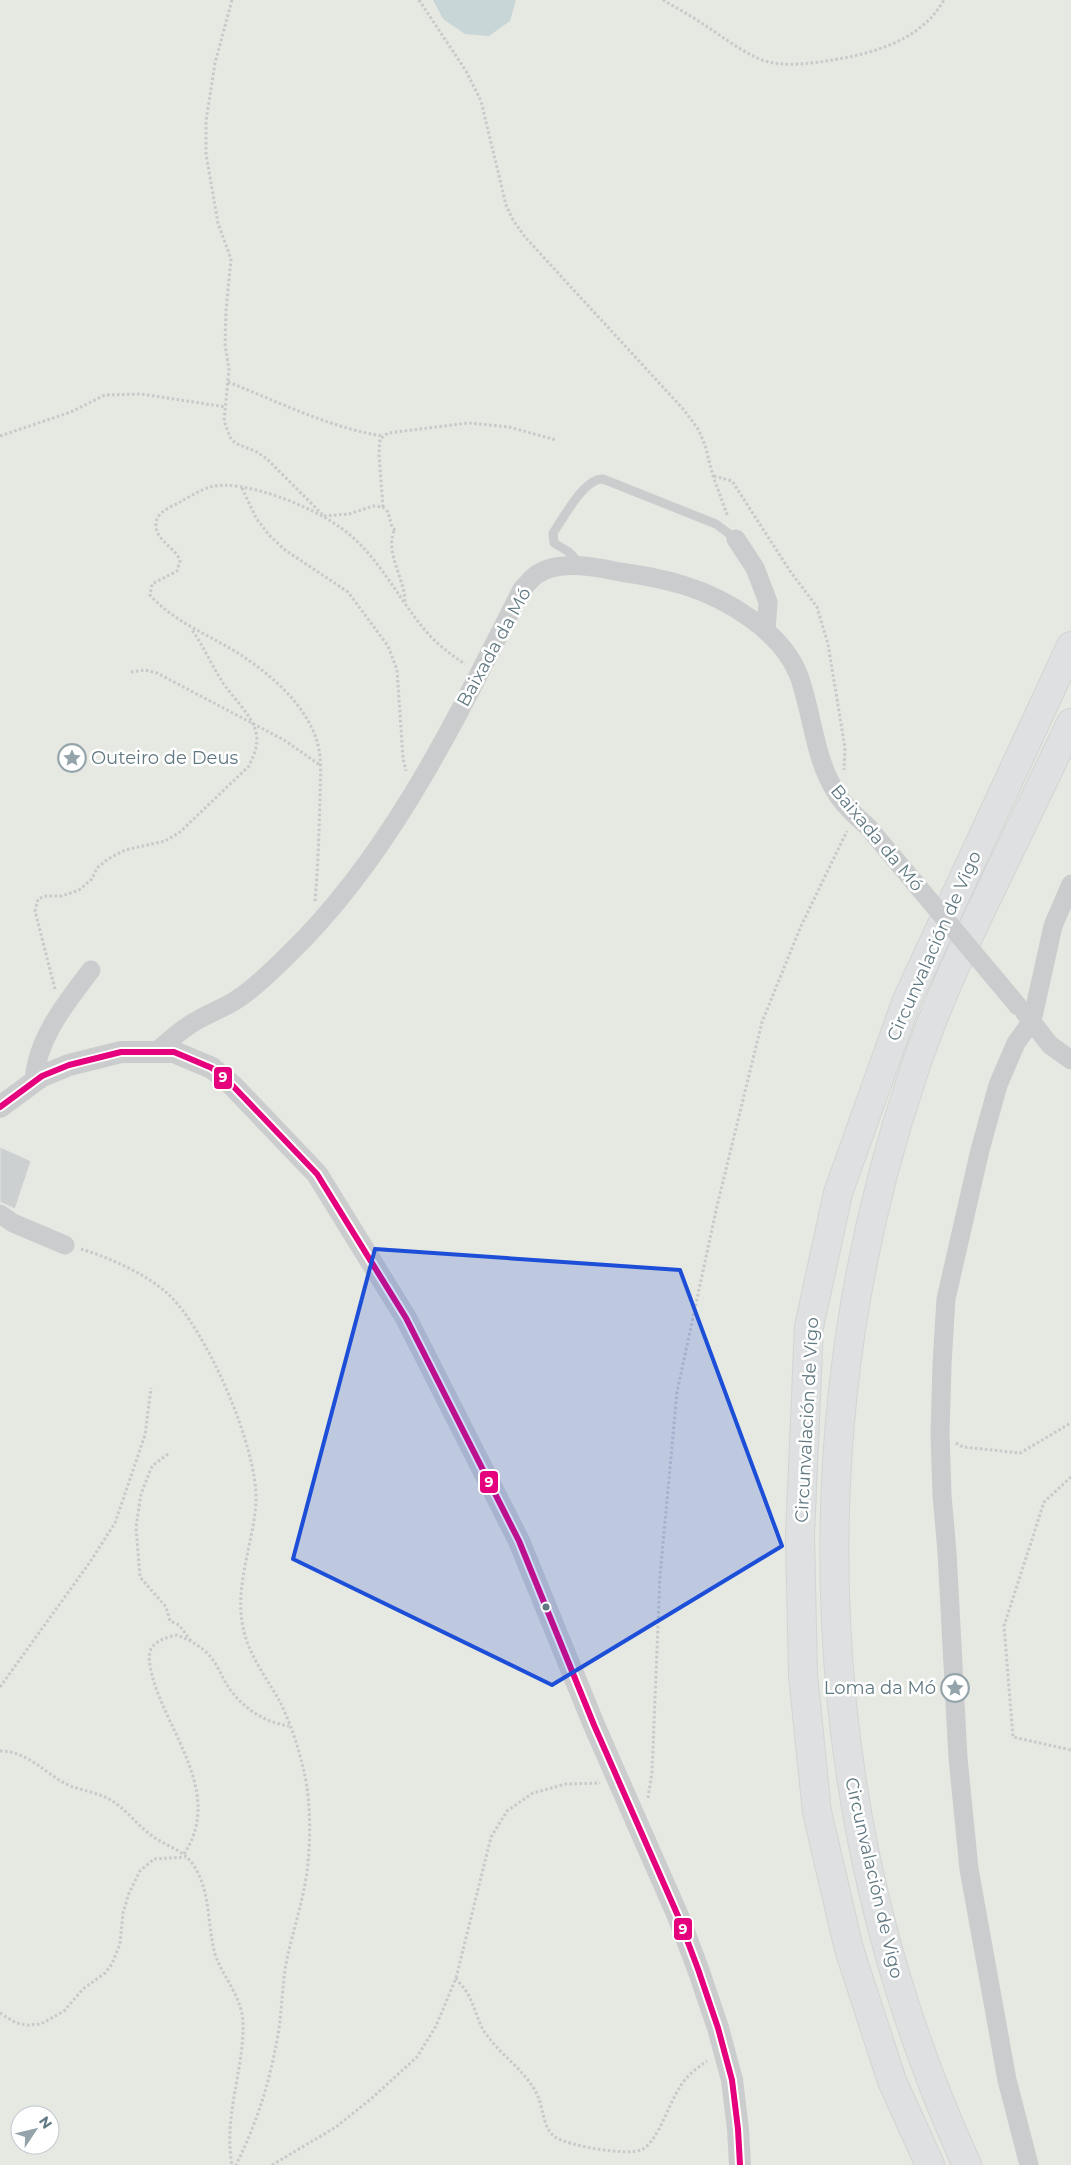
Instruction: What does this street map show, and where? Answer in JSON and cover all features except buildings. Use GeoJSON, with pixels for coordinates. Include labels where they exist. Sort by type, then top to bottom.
{"type":"FeatureCollection","features":[{"type":"Feature","properties":{"kind":"highway","name":"Circunvalación de Vigo"},"geometry":{"type":"LineString","coordinates":[[930,2165],[892,2081],[855,1968],[817,1812],[803,1675],[800,1536],[809,1327],[838,1193],[907,1000],[1071,646]]}},
{"type":"Feature","properties":{"kind":"highway","name":"Circunvalación de Vigo"},"geometry":{"type":"LineString","coordinates":[[967,2165],[926,2068],[904,2002],[877,1906],[854,1798],[840,1699],[836,1635],[833,1542],[837,1452],[844,1373],[869,1227],[912,1076],[953,968],[1071,723]]}},
{"type":"Feature","properties":{"kind":"street"},"geometry":{"type":"LineString","coordinates":[[736,539],[755,568],[768,602],[766,631]]}},
{"type":"Feature","properties":{"kind":"street","name":"Baixada da Mó"},"geometry":{"type":"LineString","coordinates":[[158,1051],[177,1033],[195,1021],[237,1000],[290,954],[321,921],[354,880],[414,790],[480,672],[522,589],[535,576],[548,569],[563,566],[652,577],[684,585],[716,598],[742,613],[766,631],[788,654],[795,668],[823,769],[838,796],[1032,1020],[1050,1045],[1071,1060]]}},
{"type":"Feature","properties":{"kind":"street"},"geometry":{"type":"LineString","coordinates":[[1029,2165],[1007,2080],[969,1869],[958,1758],[940,1434],[946,1299],[980,1150],[998,1085],[1016,1043],[1032,1020],[1053,926],[1071,884]]}},
{"type":"Feature","properties":{"kind":"street"},"geometry":{"type":"LineString","coordinates":[[34,1081],[35,1066],[41,1047],[61,1010],[91,970]]}},
{"type":"Feature","properties":{"kind":"street"},"geometry":{"type":"LineString","coordinates":[[0,1107],[42,1076],[69,1065],[121,1052],[174,1052],[212,1068],[256,1108],[317,1174],[406,1318],[519,1540],[594,1725],[678,1916],[724,2048],[732,2080],[740,2165]]}},
{"type":"Feature","properties":{"kind":"street"},"geometry":{"type":"LineString","coordinates":[[0,1214],[13,1223],[65,1244]]}},
{"type":"Feature","properties":{"kind":"lane"},"geometry":{"type":"LineString","coordinates":[[582,567],[569,552],[554,542],[553,533],[579,495],[592,482],[598,479],[603,479],[716,524],[736,539]]}},
{"type":"Feature","properties":{"kind":"path"},"geometry":{"type":"LineString","coordinates":[[232,0],[216,63],[206,121],[206,154],[218,223],[231,259],[226,311],[225,344],[228,382],[224,421],[230,437],[235,443],[257,452],[267,459],[324,516],[349,514],[373,506],[383,507],[388,512],[396,532],[392,544],[402,580],[405,602]]}},
{"type":"Feature","properties":{"kind":"path"},"geometry":{"type":"LineString","coordinates":[[419,0],[466,71],[481,101],[506,205],[513,220],[525,237],[684,410],[698,429],[736,539]]}},
{"type":"Feature","properties":{"kind":"path"},"geometry":{"type":"LineString","coordinates":[[663,0],[727,41],[760,59],[773,63],[792,64],[856,56],[881,49],[925,24],[937,12],[944,0]]}},
{"type":"Feature","properties":{"kind":"path"},"geometry":{"type":"LineString","coordinates":[[228,382],[334,426],[382,436],[393,432],[468,423],[509,427],[556,440]]}},
{"type":"Feature","properties":{"kind":"path"},"geometry":{"type":"LineString","coordinates":[[0,436],[77,410],[105,395],[141,394],[226,407]]}},
{"type":"Feature","properties":{"kind":"path"},"geometry":{"type":"LineString","coordinates":[[382,436],[380,439],[379,455],[383,507]]}},
{"type":"Feature","properties":{"kind":"path"},"geometry":{"type":"LineString","coordinates":[[713,476],[732,481],[790,571],[817,607],[828,644],[844,738],[844,774]]}},
{"type":"Feature","properties":{"kind":"path"},"geometry":{"type":"LineString","coordinates":[[321,921],[315,903],[319,848],[321,765],[316,737],[292,698],[282,686],[240,655],[190,627],[159,605],[150,595],[152,584],[177,571],[180,561],[175,552],[158,533],[156,524],[160,515],[168,508],[210,487],[220,486],[242,488],[276,495],[324,516],[342,528],[373,556],[431,637],[469,668],[480,672]]}},
{"type":"Feature","properties":{"kind":"path"},"geometry":{"type":"LineString","coordinates":[[242,488],[256,518],[268,535],[284,550],[348,592],[388,646],[397,670],[403,758],[414,790]]}},
{"type":"Feature","properties":{"kind":"path"},"geometry":{"type":"LineString","coordinates":[[61,1010],[35,910],[38,899],[46,896],[62,896],[79,890],[92,879],[97,868],[108,859],[125,850],[165,841],[180,832],[248,766],[254,754],[257,741],[252,722],[223,683],[206,651],[190,627]]}},
{"type":"Feature","properties":{"kind":"path"},"geometry":{"type":"LineString","coordinates":[[131,672],[145,670],[157,673],[252,722],[284,740],[321,765]]}},
{"type":"Feature","properties":{"kind":"path"},"geometry":{"type":"LineString","coordinates":[[642,1833],[652,1772],[660,1576],[677,1392],[717,1206],[762,1022],[801,926],[861,821]]}},
{"type":"Feature","properties":{"kind":"path"},"geometry":{"type":"LineString","coordinates":[[65,1244],[105,1256],[166,1292],[184,1312],[208,1351],[245,1437],[253,1469],[256,1500],[241,1600],[242,1626],[251,1652],[280,1703],[290,1726],[305,1773],[310,1817],[305,1886],[286,1965],[278,2033],[268,2087],[254,2129],[234,2165]]}},
{"type":"Feature","properties":{"kind":"path"},"geometry":{"type":"LineString","coordinates":[[0,1687],[90,1562],[115,1523],[145,1435],[151,1388]]}},
{"type":"Feature","properties":{"kind":"path"},"geometry":{"type":"LineString","coordinates":[[940,1434],[963,1447],[1020,1453],[1071,1423]]}},
{"type":"Feature","properties":{"kind":"path"},"geometry":{"type":"LineString","coordinates":[[168,1454],[152,1466],[141,1494],[136,1527],[140,1577],[166,1607],[170,1621],[180,1625],[192,1641],[208,1654],[230,1688],[259,1717],[272,1724],[290,1726]]}},
{"type":"Feature","properties":{"kind":"path"},"geometry":{"type":"LineString","coordinates":[[1071,1477],[1044,1502],[1004,1626],[1013,1737],[1071,1750]]}},
{"type":"Feature","properties":{"kind":"path"},"geometry":{"type":"LineString","coordinates":[[185,1856],[196,1831],[198,1796],[196,1782],[164,1710],[150,1670],[149,1658],[152,1648],[166,1638],[177,1635],[192,1641]]}},
{"type":"Feature","properties":{"kind":"path"},"geometry":{"type":"LineString","coordinates":[[0,1752],[16,1753],[29,1758],[67,1785],[110,1800],[155,1838],[185,1856],[195,1866],[207,1898],[215,1953],[220,1966],[239,1999],[242,2010],[240,2064],[230,2120],[229,2146],[234,2165]]}},
{"type":"Feature","properties":{"kind":"path"},"geometry":{"type":"LineString","coordinates":[[272,2165],[336,2127],[372,2098],[417,2057],[436,2026],[456,1978],[491,1837],[507,1810],[533,1793],[566,1784],[620,1782]]}},
{"type":"Feature","properties":{"kind":"path"},"geometry":{"type":"LineString","coordinates":[[0,2013],[16,2023],[28,2025],[41,2024],[64,2011],[83,1990],[105,1973],[112,1964],[120,1944],[123,1913],[129,1893],[140,1871],[154,1859],[185,1856]]}},
{"type":"Feature","properties":{"kind":"path"},"geometry":{"type":"LineString","coordinates":[[456,1978],[469,1996],[484,2031],[498,2049],[525,2075],[533,2087],[548,2128],[554,2136],[567,2142],[595,2149],[635,2153],[645,2148],[654,2138],[680,2086],[693,2072],[724,2048]]}},
{"type":"Feature","properties":{"kind":"highlighted area"},"geometry":{"type":"Polygon","coordinates":[[[375,1249],[680,1270],[782,1546],[552,1685],[293,1559],[375,1249]]]}},
{"type":"Feature","properties":{"kind":"shaded area"},"geometry":{"type":"Polygon","coordinates":[[[0,0],[1071,0],[1071,2165],[0,2165],[0,0]]]}},
{"type":"Feature","properties":{"kind":"shaded area"},"geometry":{"type":"Polygon","coordinates":[[[433,0],[516,0],[510,21],[489,36],[465,34],[443,19],[433,0]]]}},
{"type":"Feature","properties":{"kind":"transit line","name":"9"},"geometry":{"type":"LineString","coordinates":[[0,1107],[42,1076],[69,1065],[121,1052],[174,1052],[212,1068],[233,1086],[317,1174],[406,1318],[519,1541],[594,1725],[678,1916],[698,1969],[718,2028],[732,2080],[740,2165]]}},
{"type":"Feature","properties":{"kind":"place","name":"Outeiro de Deus"},"geometry":{"type":"Point","coordinates":[72,758]}},
{"type":"Feature","properties":{"kind":"place","name":"Loma da Mó"},"geometry":{"type":"Point","coordinates":[955,1688]}}]}
